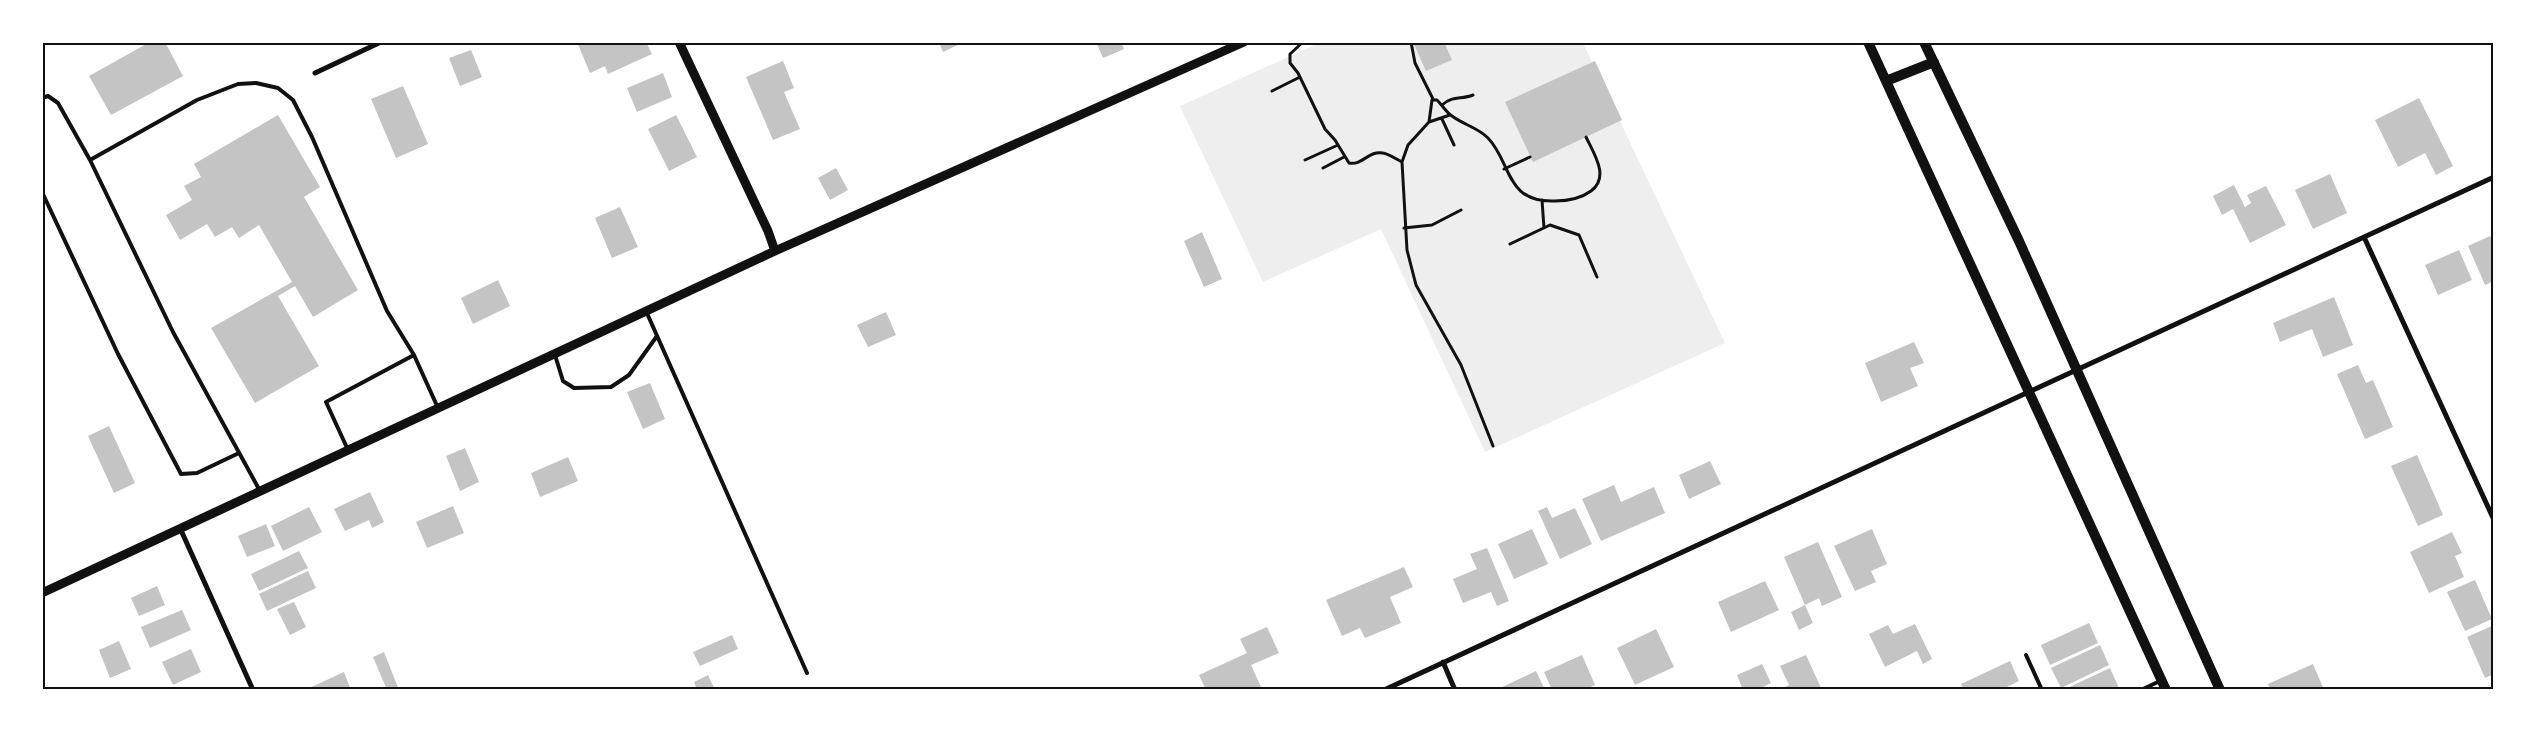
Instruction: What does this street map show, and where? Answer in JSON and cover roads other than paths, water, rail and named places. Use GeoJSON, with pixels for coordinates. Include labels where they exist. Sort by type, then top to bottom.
{"type":"FeatureCollection","features":[{"type":"Feature","properties":{"kind":"main road"},"geometry":{"type":"LineString","coordinates":[[1868,42],[2164,685]]}},
{"type":"Feature","properties":{"kind":"main road"},"geometry":{"type":"LineString","coordinates":[[1924,42],[2078,370],[2220,690]]}},
{"type":"Feature","properties":{"kind":"main road"},"geometry":{"type":"LineString","coordinates":[[1886,81],[1934,62]]}},
{"type":"Feature","properties":{"kind":"street"},"geometry":{"type":"LineString","coordinates":[[315,73],[381,42]]}},
{"type":"Feature","properties":{"kind":"street"},"geometry":{"type":"LineString","coordinates":[[679,42],[768,231],[775,252]]}},
{"type":"Feature","properties":{"kind":"street"},"geometry":{"type":"LineString","coordinates":[[42,593],[646,311],[1244,42]]}},
{"type":"Feature","properties":{"kind":"street"},"geometry":{"type":"LineString","coordinates":[[1384,690],[2494,178]]}},
{"type":"Feature","properties":{"kind":"street"},"geometry":{"type":"LineString","coordinates":[[2364,237],[2494,520]]}},
{"type":"Feature","properties":{"kind":"street"},"geometry":{"type":"LineString","coordinates":[[180,528],[253,690]]}},
{"type":"Feature","properties":{"kind":"street"},"geometry":{"type":"LineString","coordinates":[[1443,662],[1455,690]]}},
{"type":"Feature","properties":{"kind":"lane"},"geometry":{"type":"LineString","coordinates":[[90,160],[197,100],[238,84],[256,83],[278,88],[293,100],[308,129],[387,311],[414,355],[438,408]]}},
{"type":"Feature","properties":{"kind":"lane"},"geometry":{"type":"LineString","coordinates":[[42,98],[48,96],[58,103],[90,160],[173,332],[260,491]]}},
{"type":"Feature","properties":{"kind":"lane"},"geometry":{"type":"LineString","coordinates":[[42,192],[118,354],[181,474],[197,473],[239,453]]}},
{"type":"Feature","properties":{"kind":"lane"},"geometry":{"type":"LineString","coordinates":[[646,311],[807,673]]}},
{"type":"Feature","properties":{"kind":"lane"},"geometry":{"type":"LineString","coordinates":[[554,354],[563,380],[574,388],[611,387],[629,376],[657,336]]}},
{"type":"Feature","properties":{"kind":"lane"},"geometry":{"type":"LineString","coordinates":[[348,450],[326,402],[414,355]]}},
{"type":"Feature","properties":{"kind":"lane"},"geometry":{"type":"LineString","coordinates":[[2026,655],[2042,690]]}},
{"type":"Feature","properties":{"kind":"lane"},"geometry":{"type":"LineString","coordinates":[[2141,690],[2164,685]]}}]}
